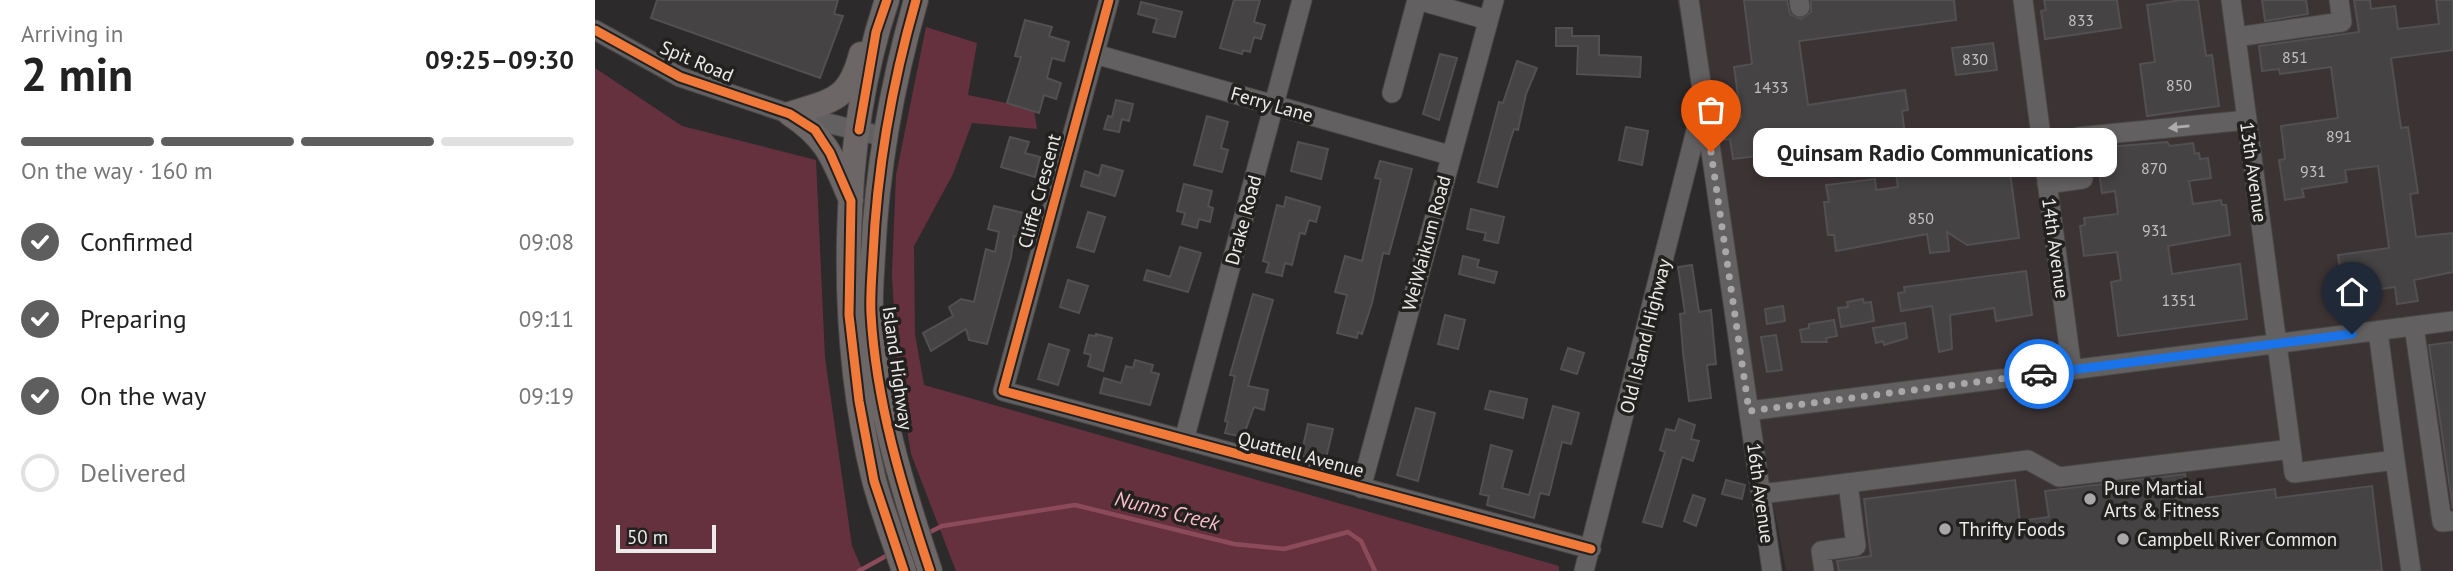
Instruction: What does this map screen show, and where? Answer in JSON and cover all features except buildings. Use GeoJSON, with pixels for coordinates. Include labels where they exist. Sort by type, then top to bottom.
{"type":"FeatureCollection","features":[{"type":"Feature","properties":{"kind":"main road"},"geometry":{"type":"LineString","coordinates":[[790,114],[838,98],[855,76],[874,0]]}},
{"type":"Feature","properties":{"kind":"main road","name":"Island Highway"},"geometry":{"type":"LineString","coordinates":[[887,0],[876,32],[859,130],[851,201],[849,315],[859,401],[874,481],[904,571]]}},
{"type":"Feature","properties":{"kind":"main road","name":"Island Highway"},"geometry":{"type":"LineString","coordinates":[[916,0],[900,54],[876,199],[871,313],[881,400],[899,478],[930,571]]}},
{"type":"Feature","properties":{"kind":"main road"},"geometry":{"type":"LineString","coordinates":[[790,114],[815,131],[830,153],[851,201]]}},
{"type":"Feature","properties":{"kind":"street","name":"Cliffe Crescent"},"geometry":{"type":"LineString","coordinates":[[1003,391],[1109,0]]}},
{"type":"Feature","properties":{"kind":"street","name":"Drake Road"},"geometry":{"type":"LineString","coordinates":[[1184,440],[1301,0]]}},
{"type":"Feature","properties":{"kind":"street"},"geometry":{"type":"LineString","coordinates":[[1392,93],[1417,0],[1488,20]]}},
{"type":"Feature","properties":{"kind":"street","name":"WeiWaikum Road"},"geometry":{"type":"LineString","coordinates":[[1361,488],[1449,155],[1494,0]]}},
{"type":"Feature","properties":{"kind":"street","name":"16th Avenue"},"geometry":{"type":"LineString","coordinates":[[1689,0],[1772,571]]}},
{"type":"Feature","properties":{"kind":"street","name":"14th Avenue"},"geometry":{"type":"LineString","coordinates":[[2023,0],[2072,370]]}},
{"type":"Feature","properties":{"kind":"street","name":"13th Avenue"},"geometry":{"type":"LineString","coordinates":[[2231,0],[2291,449]]}},
{"type":"Feature","properties":{"kind":"street"},"geometry":{"type":"LineString","coordinates":[[2236,37],[2341,22],[2339,0]]}},
{"type":"Feature","properties":{"kind":"street","name":"Spit Road"},"geometry":{"type":"LineString","coordinates":[[595,30],[680,77],[790,114],[885,137]]}},
{"type":"Feature","properties":{"kind":"street","name":"Ferry Lane"},"geometry":{"type":"LineString","coordinates":[[1095,54],[1449,155]]}},
{"type":"Feature","properties":{"kind":"street","name":"Old Island Highway"},"geometry":{"type":"LineString","coordinates":[[1584,571],[1704,100]]}},
{"type":"Feature","properties":{"kind":"street"},"geometry":{"type":"LineString","coordinates":[[2047,184],[2083,179],[2078,138],[2247,120]]}},
{"type":"Feature","properties":{"kind":"street"},"geometry":{"type":"LineString","coordinates":[[1749,411],[2453,321]]}},
{"type":"Feature","properties":{"kind":"street"},"geometry":{"type":"LineString","coordinates":[[2414,326],[2442,522],[2453,521]]}},
{"type":"Feature","properties":{"kind":"street"},"geometry":{"type":"LineString","coordinates":[[2378,331],[2411,571]]}},
{"type":"Feature","properties":{"kind":"street","name":"Quattell Avenue"},"geometry":{"type":"LineString","coordinates":[[1003,391],[1591,549]]}},
{"type":"Feature","properties":{"kind":"street"},"geometry":{"type":"LineString","coordinates":[[1761,494],[2028,460],[2059,477],[2291,449],[2294,472],[2395,460]]}},
{"type":"Feature","properties":{"kind":"street"},"geometry":{"type":"LineString","coordinates":[[1824,571],[1821,551],[1856,547],[1848,483]]}},
{"type":"Feature","properties":{"kind":"shaded area"},"geometry":{"type":"Polygon","coordinates":[[[1677,0],[2453,0],[2453,571],[1786,571],[1677,0]]]}},
{"type":"Feature","properties":{"kind":"shaded area"},"geometry":{"type":"Polygon","coordinates":[[[926,27],[977,43],[968,95],[1034,109],[1037,129],[972,123],[953,174],[914,246],[915,334],[924,385],[1559,566],[1559,571],[956,571],[911,454],[897,365],[892,274],[896,175],[926,27]]]}},
{"type":"Feature","properties":{"kind":"shaded area"},"geometry":{"type":"Polygon","coordinates":[[[595,68],[682,126],[816,160],[825,358],[852,546],[863,571],[595,571],[595,68]]]}},
{"type":"Feature","properties":{"kind":"waterway","name":"Nunns Creek"},"geometry":{"type":"LineString","coordinates":[[930,532],[942,526],[1075,505],[1234,544],[1284,549],[1348,532],[1361,541],[1375,571]]}},
{"type":"Feature","properties":{"kind":"waterway","name":"Nunns Creek"},"geometry":{"type":"LineString","coordinates":[[859,571],[886,556]]}},
{"type":"Feature","properties":{"kind":"cycle path"},"geometry":{"type":"LineString","coordinates":[[859,130],[876,32],[887,0]]}},
{"type":"Feature","properties":{"kind":"cycle path"},"geometry":{"type":"LineString","coordinates":[[916,0],[893,95],[882,158],[875,223],[871,307],[884,412],[900,476],[930,571]]}},
{"type":"Feature","properties":{"kind":"cycle path"},"geometry":{"type":"LineString","coordinates":[[1109,0],[1003,391],[1591,549]]}},
{"type":"Feature","properties":{"kind":"cycle path"},"geometry":{"type":"LineString","coordinates":[[595,30],[680,77],[790,114],[815,130],[830,153],[851,201],[849,315],[859,401],[874,481],[904,571]]}},
{"type":"Feature","properties":{"kind":"way so far"},"geometry":{"type":"LineString","coordinates":[[1711,152],[1749,411],[2039,374]]}},
{"type":"Feature","properties":{"kind":"place","name":"Quinsam Radio Communications"},"geometry":{"type":"Point","coordinates":[1711,152]}},
{"type":"Feature","properties":{"kind":"place","name":"Pure Martial Arts & Fitness"},"geometry":{"type":"Point","coordinates":[2090,499]}},
{"type":"Feature","properties":{"kind":"place","name":"Thrifty Foods"},"geometry":{"type":"Point","coordinates":[1945,529]}},
{"type":"Feature","properties":{"kind":"place","name":"Campbell River Common"},"geometry":{"type":"Point","coordinates":[2123,539]}},
{"type":"Feature","properties":{"kind":"route"},"geometry":{"type":"LineString","coordinates":[[2039,374],[2352,334]]}}]}
